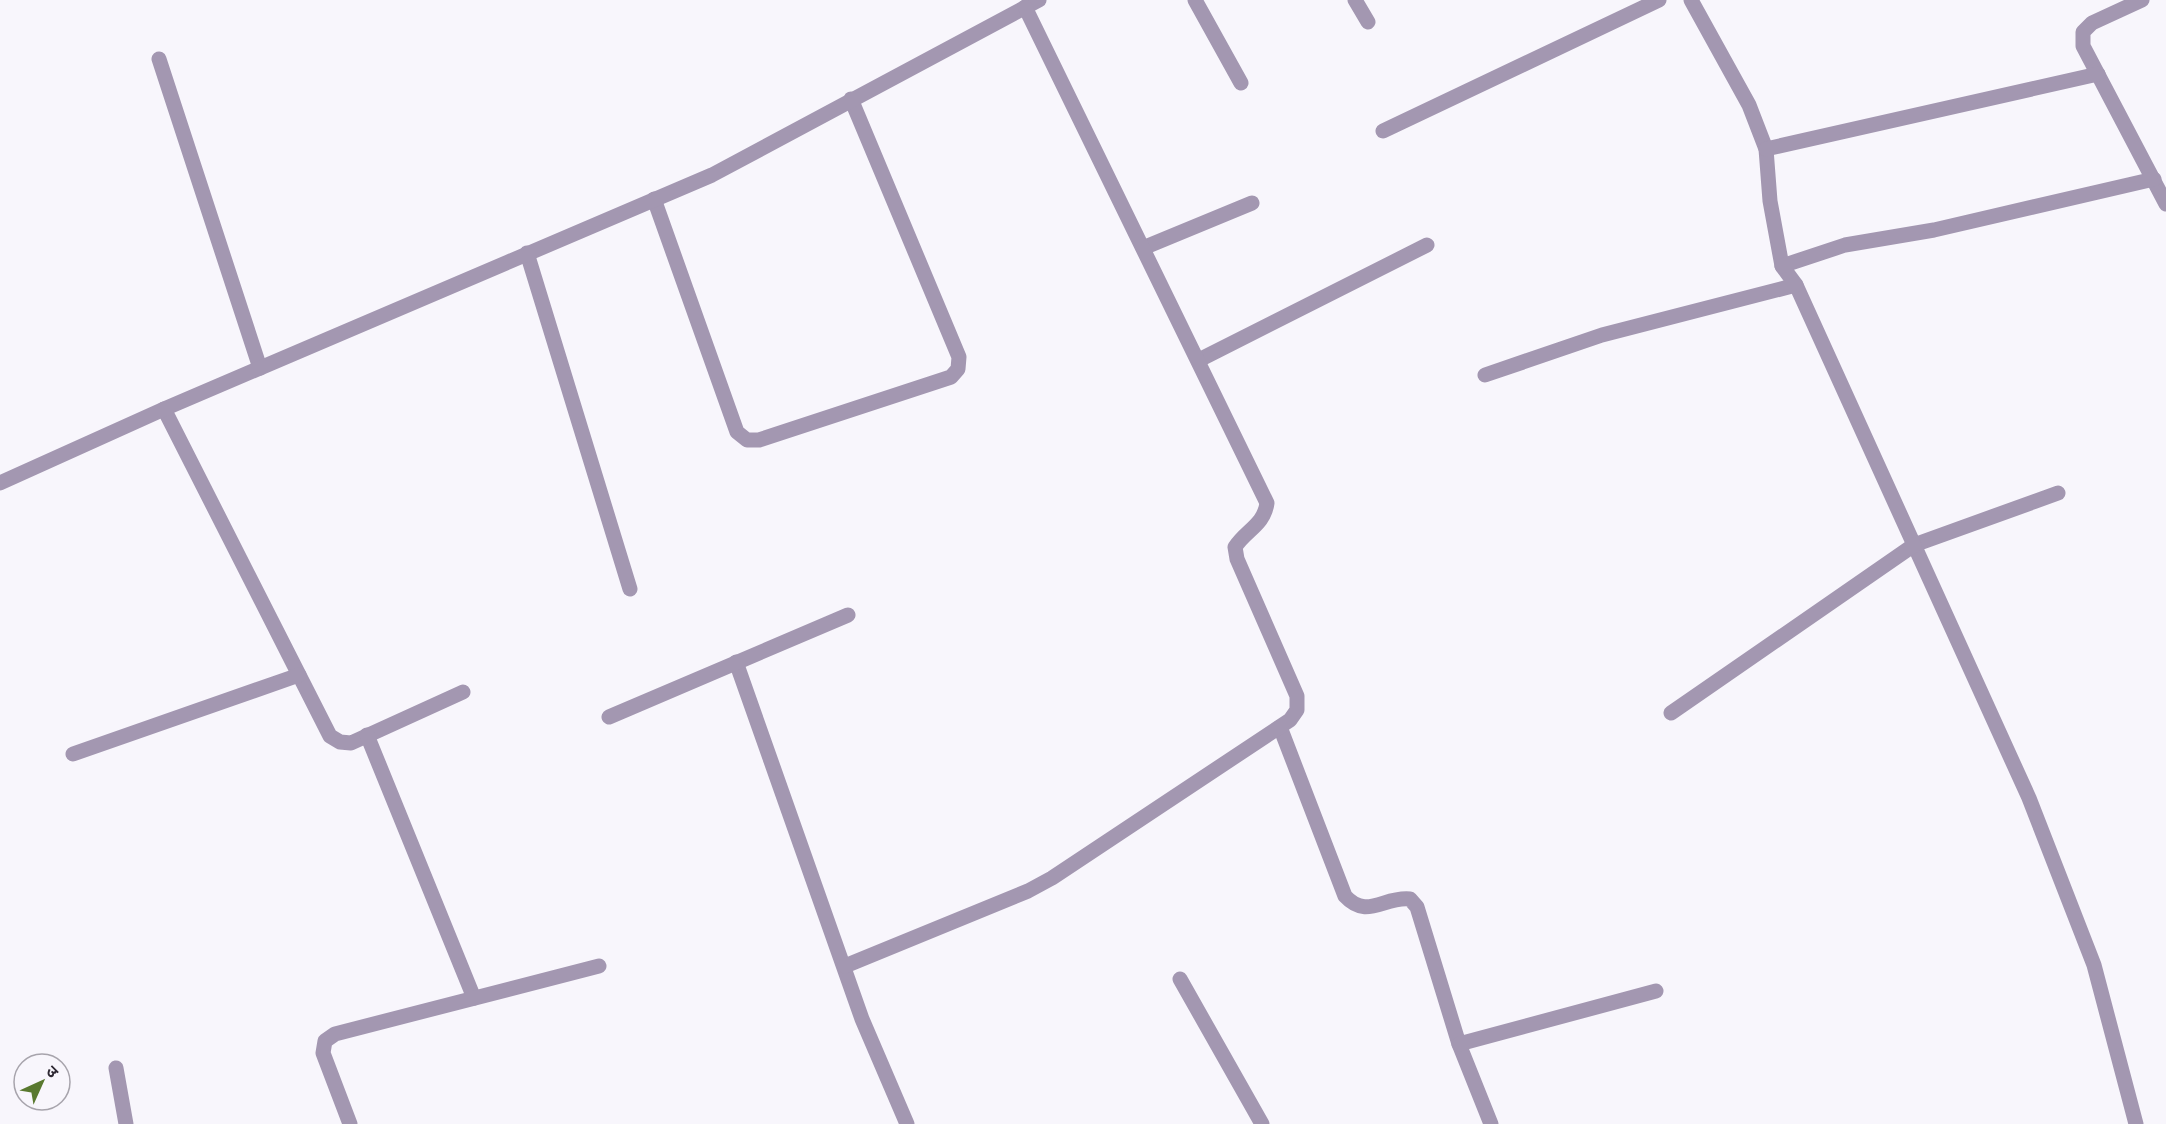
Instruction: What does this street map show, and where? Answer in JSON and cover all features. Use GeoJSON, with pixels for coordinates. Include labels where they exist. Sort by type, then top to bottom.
{"type":"FeatureCollection","features":[{"type":"Feature","properties":{"kind":"street"},"geometry":{"type":"LineString","coordinates":[[1195,0],[1241,82]]}},
{"type":"Feature","properties":{"kind":"street"},"geometry":{"type":"LineString","coordinates":[[1355,0],[1368,22]]}},
{"type":"Feature","properties":{"kind":"street"},"geometry":{"type":"LineString","coordinates":[[1383,130],[1659,0]]}},
{"type":"Feature","properties":{"kind":"street"},"geometry":{"type":"LineString","coordinates":[[1691,0],[1749,105],[1766,149],[1770,201],[1782,266],[1796,285],[2029,798],[2094,965],[2136,1124]]}},
{"type":"Feature","properties":{"kind":"street"},"geometry":{"type":"LineString","coordinates":[[2142,0],[2092,23],[2083,32],[2083,45],[2166,204]]}},
{"type":"Feature","properties":{"kind":"street"},"geometry":{"type":"LineString","coordinates":[[0,483],[164,409],[738,162],[851,99],[1032,4],[1143,248],[1267,503],[1265,514],[1259,524],[1242,537],[1235,547],[1237,559],[1297,696],[1297,710],[1290,720],[1280,727],[1052,878],[1028,891],[845,966]]}},
{"type":"Feature","properties":{"kind":"street"},"geometry":{"type":"LineString","coordinates":[[159,59],[260,368]]}},
{"type":"Feature","properties":{"kind":"street"},"geometry":{"type":"LineString","coordinates":[[1766,149],[2098,74]]}},
{"type":"Feature","properties":{"kind":"street"},"geometry":{"type":"LineString","coordinates":[[654,199],[737,432],[747,440],[759,440],[951,376],[958,369],[958,357],[851,99]]}},
{"type":"Feature","properties":{"kind":"street"},"geometry":{"type":"LineString","coordinates":[[1782,266],[1845,245],[1934,230],[2154,179]]}},
{"type":"Feature","properties":{"kind":"street"},"geometry":{"type":"LineString","coordinates":[[1143,248],[1252,203]]}},
{"type":"Feature","properties":{"kind":"street"},"geometry":{"type":"LineString","coordinates":[[1199,360],[1427,245]]}},
{"type":"Feature","properties":{"kind":"street"},"geometry":{"type":"LineString","coordinates":[[527,253],[630,590]]}},
{"type":"Feature","properties":{"kind":"street"},"geometry":{"type":"LineString","coordinates":[[1485,375],[1602,335],[1796,285]]}},
{"type":"Feature","properties":{"kind":"street"},"geometry":{"type":"LineString","coordinates":[[164,409],[330,736],[340,742],[351,743],[463,692]]}},
{"type":"Feature","properties":{"kind":"street"},"geometry":{"type":"LineString","coordinates":[[1671,712],[1914,545],[2058,493]]}},
{"type":"Feature","properties":{"kind":"street"},"geometry":{"type":"LineString","coordinates":[[609,717],[848,615]]}},
{"type":"Feature","properties":{"kind":"street"},"geometry":{"type":"LineString","coordinates":[[736,662],[862,1019],[907,1124]]}},
{"type":"Feature","properties":{"kind":"street"},"geometry":{"type":"LineString","coordinates":[[73,754],[299,675]]}},
{"type":"Feature","properties":{"kind":"street"},"geometry":{"type":"LineString","coordinates":[[1280,727],[1345,896],[1353,904],[1364,908],[1401,898],[1410,899],[1418,908],[1459,1044],[1491,1124]]}},
{"type":"Feature","properties":{"kind":"street"},"geometry":{"type":"LineString","coordinates":[[367,735],[474,998]]}},
{"type":"Feature","properties":{"kind":"street"},"geometry":{"type":"LineString","coordinates":[[350,1124],[323,1053],[325,1041],[335,1034],[599,966]]}},
{"type":"Feature","properties":{"kind":"street"},"geometry":{"type":"LineString","coordinates":[[1180,979],[1262,1124]]}},
{"type":"Feature","properties":{"kind":"street"},"geometry":{"type":"LineString","coordinates":[[1459,1044],[1656,991]]}},
{"type":"Feature","properties":{"kind":"street"},"geometry":{"type":"LineString","coordinates":[[116,1068],[126,1124]]}}]}
